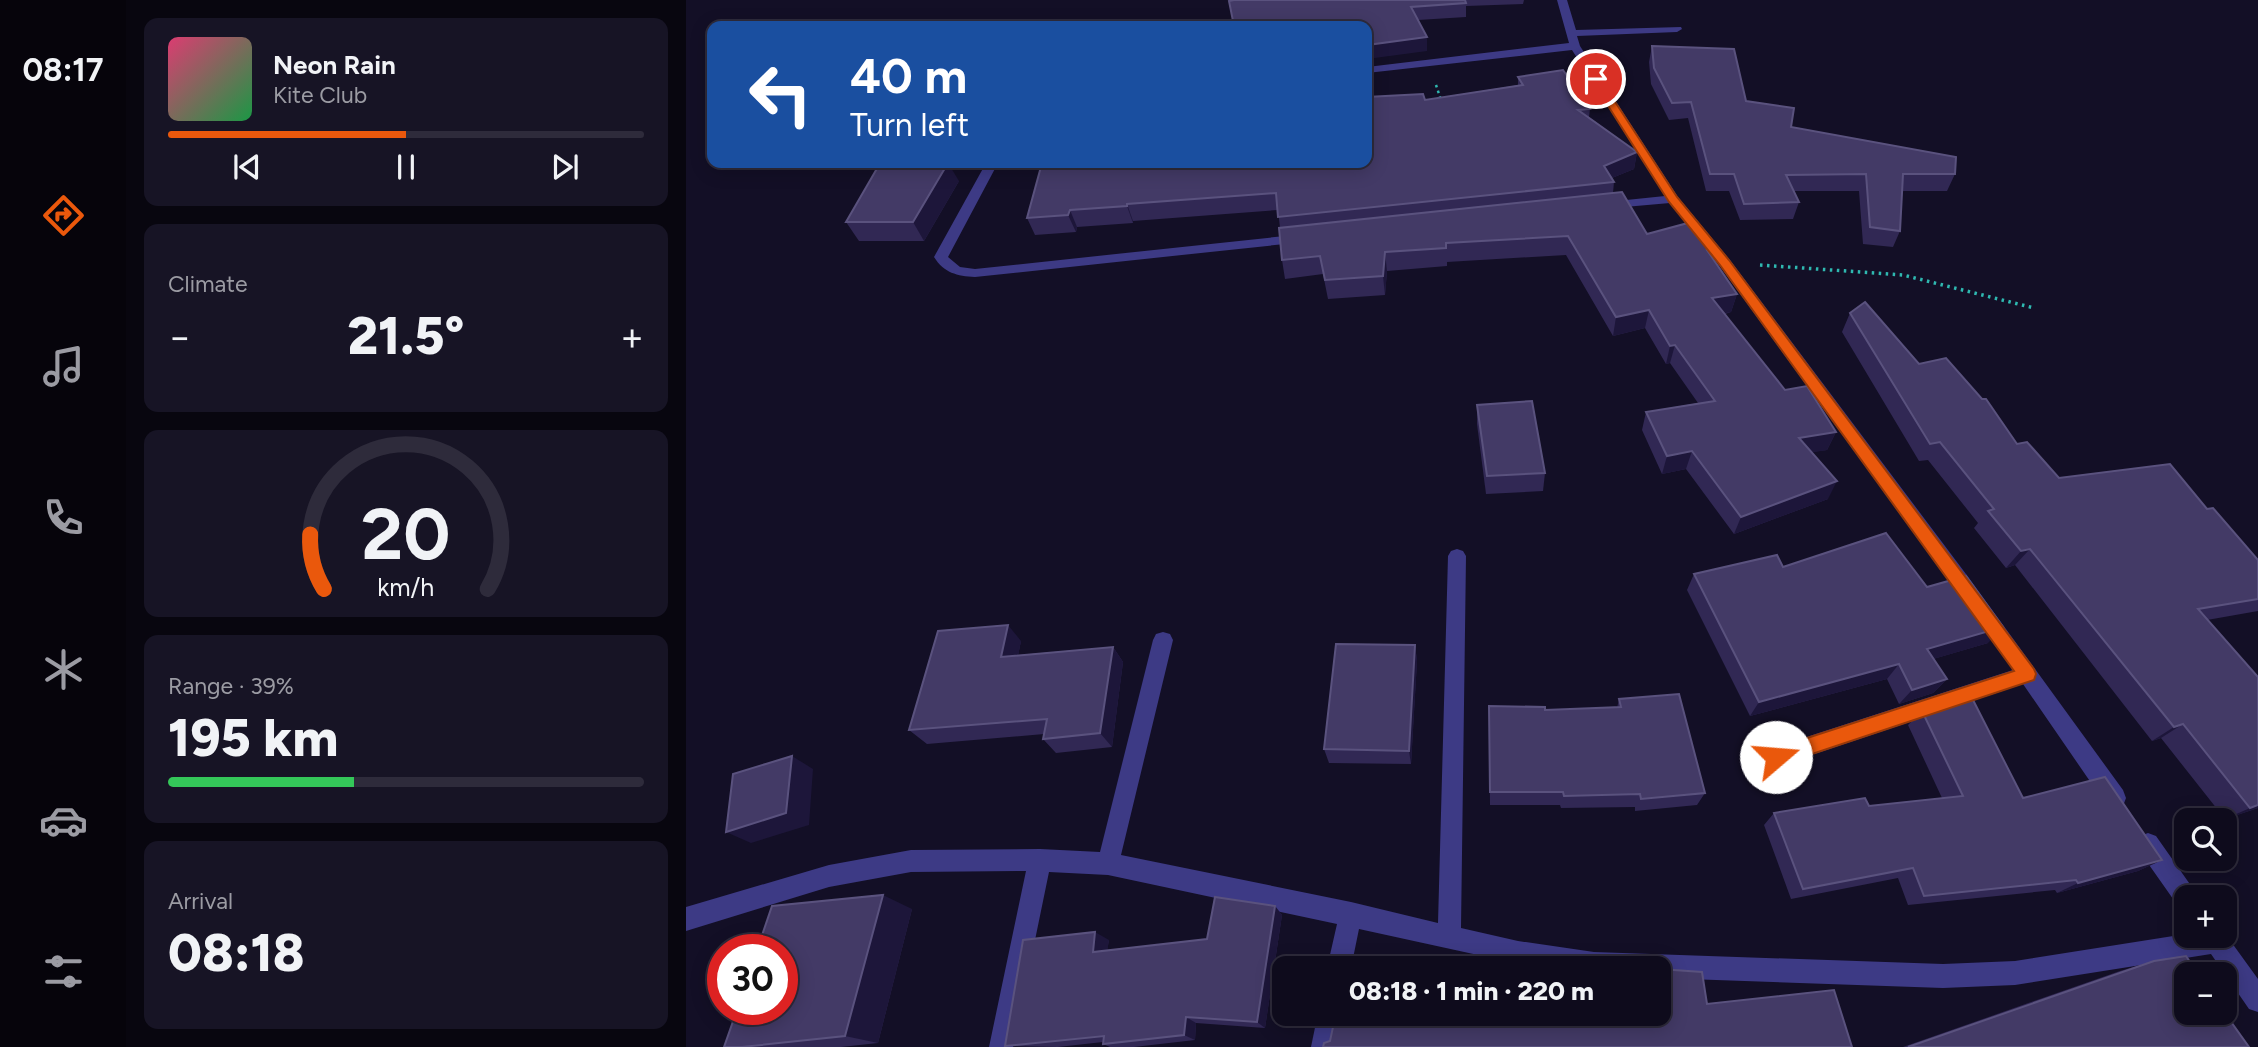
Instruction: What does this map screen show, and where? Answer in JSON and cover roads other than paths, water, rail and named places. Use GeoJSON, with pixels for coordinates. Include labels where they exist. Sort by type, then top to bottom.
{"type":"FeatureCollection","features":[{"type":"Feature","properties":{"kind":"street"},"geometry":{"type":"LineString","coordinates":[[1562,0],[1574,39],[1673,199],[1725,263],[1960,579],[2123,808]]}},
{"type":"Feature","properties":{"kind":"street"},"geometry":{"type":"LineString","coordinates":[[1372,69],[1574,39],[1677,29]]}},
{"type":"Feature","properties":{"kind":"street"},"geometry":{"type":"LineString","coordinates":[[989,168],[941,257],[955,272],[975,273],[1314,237]]}},
{"type":"Feature","properties":{"kind":"street"},"geometry":{"type":"LineString","coordinates":[[1591,208],[1673,199]]}},
{"type":"Feature","properties":{"kind":"street"},"geometry":{"type":"LineString","coordinates":[[1449,937],[1457,556]]}},
{"type":"Feature","properties":{"kind":"street"},"geometry":{"type":"LineString","coordinates":[[1108,864],[1163,640]]}},
{"type":"Feature","properties":{"kind":"street"},"geometry":{"type":"LineString","coordinates":[[1776,757],[2027,674]]}},
{"type":"Feature","properties":{"kind":"street"},"geometry":{"type":"LineString","coordinates":[[2138,831],[2177,885]]}},
{"type":"Feature","properties":{"kind":"street"},"geometry":{"type":"LineString","coordinates":[[686,919],[829,876],[911,861],[1040,860],[1108,864],[1351,914],[1518,953],[1594,964],[1943,976],[2015,973],[2174,945]]}},
{"type":"Feature","properties":{"kind":"street"},"geometry":{"type":"LineString","coordinates":[[1001,1047],[1040,860]]}},
{"type":"Feature","properties":{"kind":"street"},"geometry":{"type":"LineString","coordinates":[[1342,956],[1351,914]]}},
{"type":"Feature","properties":{"kind":"street"},"geometry":{"type":"LineString","coordinates":[[2222,948],[2258,1000]]}},
{"type":"Feature","properties":{"kind":"street"},"geometry":{"type":"LineString","coordinates":[[1323,1047],[1327,1026]]}}]}
